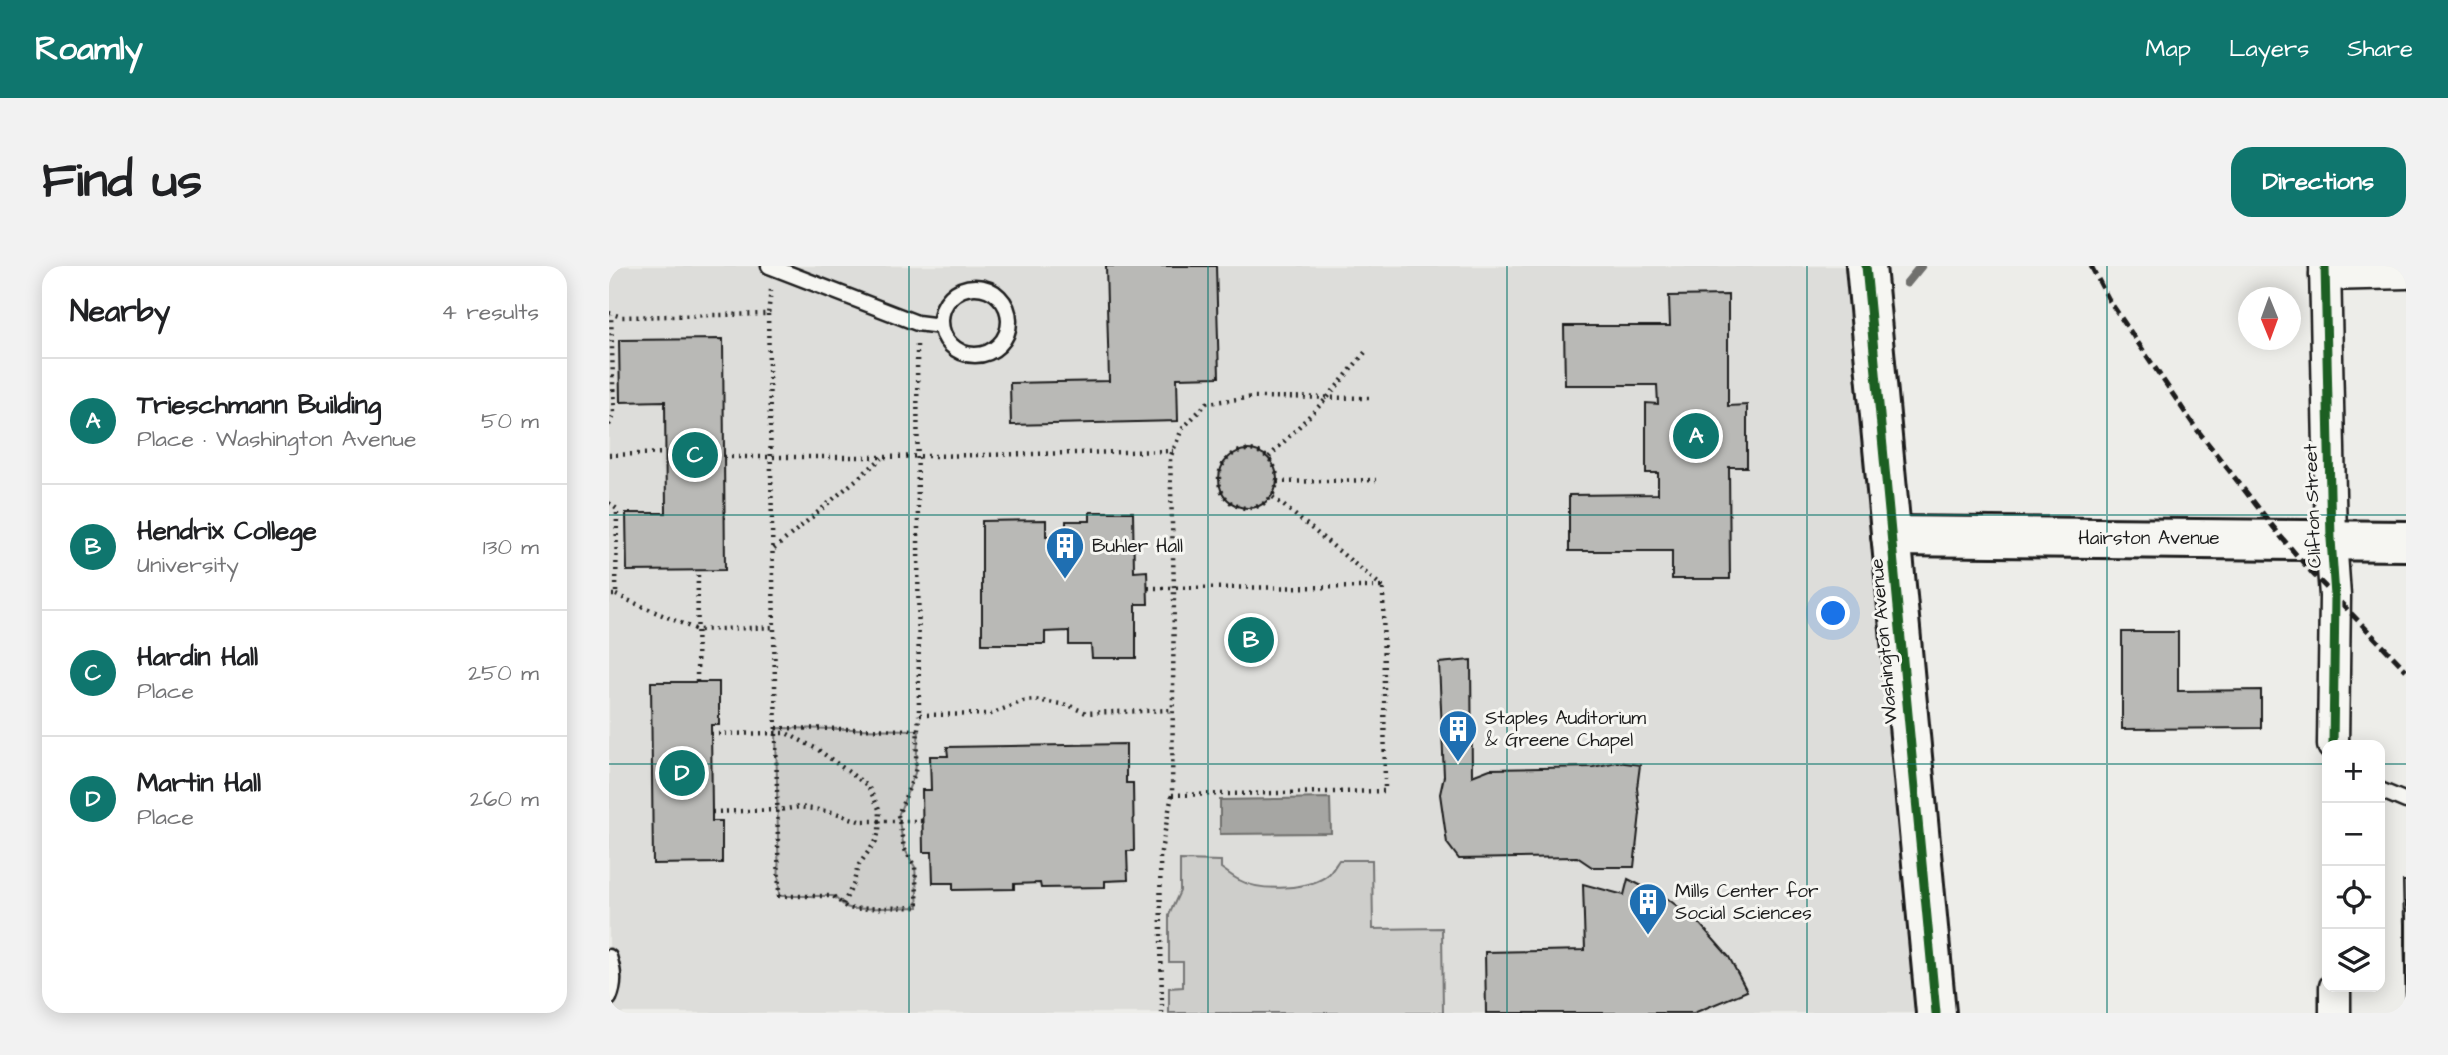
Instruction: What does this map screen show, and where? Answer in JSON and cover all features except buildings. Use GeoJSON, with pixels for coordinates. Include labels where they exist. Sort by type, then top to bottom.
{"type":"FeatureCollection","features":[{"type":"Feature","properties":{"kind":"street","name":"Washington Avenue"},"geometry":{"type":"LineString","coordinates":[[1866,266],[1936,1013]]}},
{"type":"Feature","properties":{"kind":"street"},"geometry":{"type":"LineString","coordinates":[[2325,270],[2406,273]]}},
{"type":"Feature","properties":{"kind":"street","name":"Clifton Street"},"geometry":{"type":"LineString","coordinates":[[2325,270],[2331,539],[2335,596],[2333,740]]}},
{"type":"Feature","properties":{"kind":"street","name":"Hairston Avenue"},"geometry":{"type":"LineString","coordinates":[[1891,536],[2406,541]]}},
{"type":"Feature","properties":{"kind":"street"},"geometry":{"type":"LineString","coordinates":[[2335,992],[2335,1013]]}},
{"type":"Feature","properties":{"kind":"lane"},"geometry":{"type":"LineString","coordinates":[[774,268],[917,323],[941,326]]}},
{"type":"Feature","properties":{"kind":"lane"},"geometry":{"type":"LineString","coordinates":[[975,287],[996,293],[1008,311],[1008,332],[1002,342],[984,354],[962,353],[944,338],[941,326],[941,314],[946,303],[953,294],[964,288],[975,287]]}},
{"type":"Feature","properties":{"kind":"lane"},"geometry":{"type":"LineString","coordinates":[[2385,792],[2406,801]]}},
{"type":"Feature","properties":{"kind":"lane"},"geometry":{"type":"LineString","coordinates":[[609,957],[614,972],[609,998]]}},
{"type":"Feature","properties":{"kind":"path"},"geometry":{"type":"LineString","coordinates":[[774,268],[768,314],[779,896],[833,896],[853,909],[918,907],[915,867],[904,848],[898,820],[902,802],[915,773],[919,730],[917,323]]}},
{"type":"Feature","properties":{"kind":"path"},"geometry":{"type":"LineString","coordinates":[[609,425],[614,415],[610,313],[622,317],[768,314]]}},
{"type":"Feature","properties":{"kind":"path"},"geometry":{"type":"LineString","coordinates":[[1269,457],[1328,397],[1367,350]]}},
{"type":"Feature","properties":{"kind":"path"},"geometry":{"type":"LineString","coordinates":[[1162,1013],[1160,856],[1172,794],[1174,588],[1170,458],[1182,429],[1207,403],[1254,397],[1373,398]]}},
{"type":"Feature","properties":{"kind":"path"},"geometry":{"type":"LineString","coordinates":[[1251,450],[1269,457],[1275,465],[1277,482],[1273,497],[1250,509],[1240,507],[1231,503],[1220,488],[1220,469],[1233,455],[1251,450]]}},
{"type":"Feature","properties":{"kind":"path"},"geometry":{"type":"LineString","coordinates":[[724,457],[883,457],[1173,451]]}},
{"type":"Feature","properties":{"kind":"path"},"geometry":{"type":"LineString","coordinates":[[609,455],[666,453]]}},
{"type":"Feature","properties":{"kind":"path"},"geometry":{"type":"LineString","coordinates":[[774,550],[883,457]]}},
{"type":"Feature","properties":{"kind":"path"},"geometry":{"type":"LineString","coordinates":[[1277,482],[1376,480]]}},
{"type":"Feature","properties":{"kind":"path"},"geometry":{"type":"LineString","coordinates":[[1273,497],[1383,587]]}},
{"type":"Feature","properties":{"kind":"path"},"geometry":{"type":"LineString","coordinates":[[609,503],[617,509],[616,595]]}},
{"type":"Feature","properties":{"kind":"path"},"geometry":{"type":"LineString","coordinates":[[697,682],[698,571]]}},
{"type":"Feature","properties":{"kind":"path"},"geometry":{"type":"LineString","coordinates":[[1147,589],[1383,587]]}},
{"type":"Feature","properties":{"kind":"path"},"geometry":{"type":"LineString","coordinates":[[1172,794],[1385,791],[1383,587]]}},
{"type":"Feature","properties":{"kind":"path"},"geometry":{"type":"LineString","coordinates":[[609,595],[616,595],[697,629],[775,627]]}},
{"type":"Feature","properties":{"kind":"path"},"geometry":{"type":"LineString","coordinates":[[919,715],[991,714],[1023,701],[1035,700],[1068,705],[1086,713],[1173,710]]}},
{"type":"Feature","properties":{"kind":"path"},"geometry":{"type":"LineString","coordinates":[[711,734],[919,730]]}},
{"type":"Feature","properties":{"kind":"path"},"geometry":{"type":"LineString","coordinates":[[776,731],[810,744],[861,779],[874,796],[880,811],[881,821],[876,841],[858,866],[853,885],[842,904]]}},
{"type":"Feature","properties":{"kind":"path"},"geometry":{"type":"LineString","coordinates":[[712,812],[799,807],[833,811],[851,820],[922,821]]}},
{"type":"Feature","properties":{"kind":"shaded area"},"geometry":{"type":"Polygon","coordinates":[[[609,266],[1864,266],[1924,1013],[609,1013],[609,266]]]}},
{"type":"Feature","properties":{"kind":"shaded area"},"geometry":{"type":"Polygon","coordinates":[[[776,728],[919,730],[915,773],[898,816],[904,848],[915,867],[918,907],[853,909],[846,907],[833,896],[779,896],[776,728]]]}},
{"type":"Feature","properties":{"kind":"shaded area"},"geometry":{"type":"Polygon","coordinates":[[[1330,798],[1331,833],[1220,834],[1220,800],[1330,798]]]}},
{"type":"Feature","properties":{"kind":"shaded area"},"geometry":{"type":"Polygon","coordinates":[[[1180,860],[1221,861],[1221,868],[1248,884],[1285,888],[1321,879],[1329,874],[1339,860],[1372,860],[1373,929],[1442,928],[1443,1013],[1169,1013],[1169,988],[1183,987],[1183,962],[1169,962],[1169,915],[1180,891],[1180,860]]]}},
{"type":"Feature","properties":{"kind":"waterway"},"geometry":{"type":"LineString","coordinates":[[1907,283],[1921,266]]}},
{"type":"Feature","properties":{"kind":"railway"},"geometry":{"type":"LineString","coordinates":[[2091,266],[2109,300],[2195,427],[2313,574],[2406,670]]}},
{"type":"Feature","properties":{"kind":"cycle path"},"geometry":{"type":"LineString","coordinates":[[1866,266],[1936,1013]]}},
{"type":"Feature","properties":{"kind":"cycle path"},"geometry":{"type":"LineString","coordinates":[[2325,266],[2331,539],[2335,596],[2333,740]]}},
{"type":"Feature","properties":{"kind":"place","name":"Trieschmann Building"},"geometry":{"type":"Point","coordinates":[1696,436]}},
{"type":"Feature","properties":{"kind":"place","name":"Hardin Hall"},"geometry":{"type":"Point","coordinates":[695,455]}},
{"type":"Feature","properties":{"kind":"place","name":"Buhler Hall"},"geometry":{"type":"Point","coordinates":[1065,580]}},
{"type":"Feature","properties":{"kind":"place","name":"Hendrix College"},"geometry":{"type":"Point","coordinates":[1251,640]}},
{"type":"Feature","properties":{"kind":"place","name":"Staples Auditorium & Greene Chapel"},"geometry":{"type":"Point","coordinates":[1458,763]}},
{"type":"Feature","properties":{"kind":"place","name":"Martin Hall"},"geometry":{"type":"Point","coordinates":[682,773]}},
{"type":"Feature","properties":{"kind":"place","name":"Mills Center for Social Sciences"},"geometry":{"type":"Point","coordinates":[1648,936]}}]}
